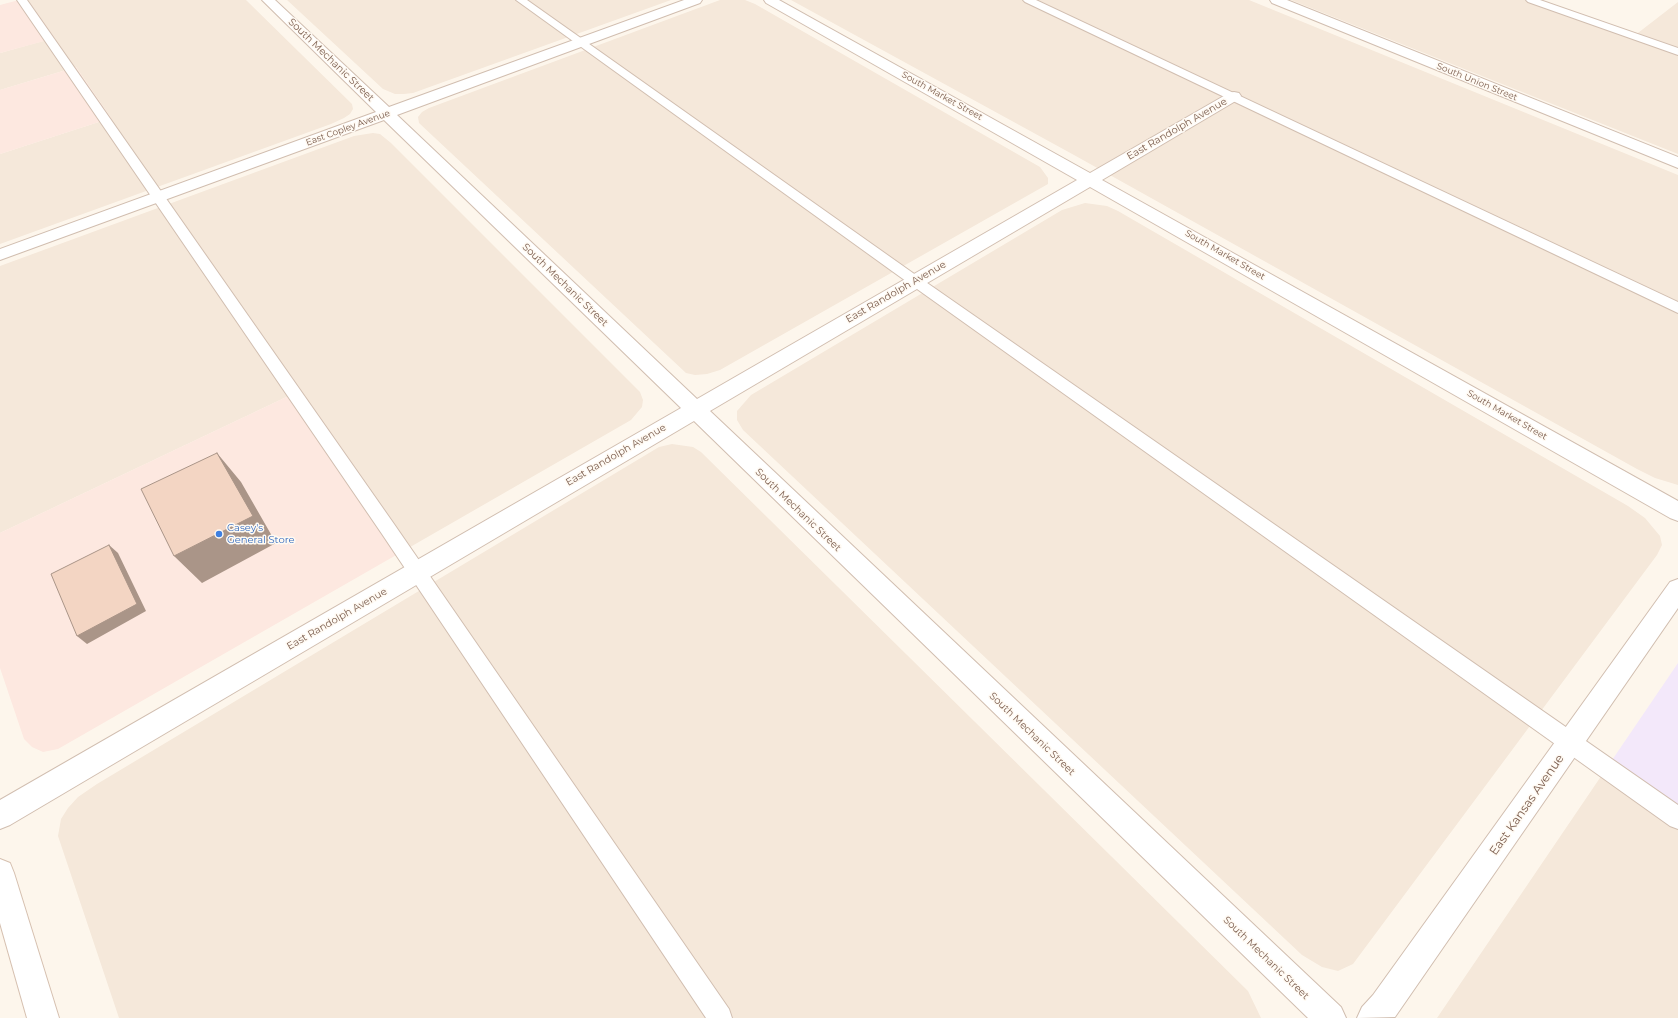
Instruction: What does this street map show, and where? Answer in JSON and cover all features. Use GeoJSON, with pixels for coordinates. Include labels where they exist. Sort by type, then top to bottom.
{"type":"FeatureCollection","features":[{"type":"Feature","properties":{"kind":"street","name":"South Mechanic Street"},"geometry":{"type":"LineString","coordinates":[[268,0],[1330,1018]]}},
{"type":"Feature","properties":{"kind":"street","name":"East Copley Avenue"},"geometry":{"type":"LineString","coordinates":[[0,256],[696,0]]}},
{"type":"Feature","properties":{"kind":"street","name":"South Market Street"},"geometry":{"type":"LineString","coordinates":[[770,0],[1090,179],[1678,512]]}},
{"type":"Feature","properties":{"kind":"street","name":"South Union Street"},"geometry":{"type":"LineString","coordinates":[[1276,0],[1678,163]]}},
{"type":"Feature","properties":{"kind":"street","name":"East Randolph Avenue"},"geometry":{"type":"LineString","coordinates":[[0,815],[694,409],[1234,96]]}},
{"type":"Feature","properties":{"kind":"street","name":"East Kansas Avenue"},"geometry":{"type":"LineString","coordinates":[[1373,1018],[1384,1006],[1678,589]]}},
{"type":"Feature","properties":{"kind":"street"},"geometry":{"type":"LineString","coordinates":[[0,873],[43,1018]]}},
{"type":"Feature","properties":{"kind":"lane"},"geometry":{"type":"LineString","coordinates":[[22,0],[417,572],[720,1018]]}},
{"type":"Feature","properties":{"kind":"lane"},"geometry":{"type":"LineString","coordinates":[[522,0],[915,281],[1678,818]]}},
{"type":"Feature","properties":{"kind":"lane"},"geometry":{"type":"LineString","coordinates":[[1028,0],[1234,96],[1678,308]]}},
{"type":"Feature","properties":{"kind":"lane"},"geometry":{"type":"LineString","coordinates":[[1531,0],[1678,52]]}},
{"type":"Feature","properties":{"kind":"shaded area"},"geometry":{"type":"Polygon","coordinates":[[[19,0],[28,0],[55,38],[0,53],[0,5],[19,0]]]}},
{"type":"Feature","properties":{"kind":"shaded area"},"geometry":{"type":"Polygon","coordinates":[[[28,0],[246,0],[352,104],[353,109],[350,114],[331,124],[0,244],[0,154],[111,118],[76,67],[0,90],[0,53],[54,38],[28,0]]]}},
{"type":"Feature","properties":{"kind":"shaded area"},"geometry":{"type":"Polygon","coordinates":[[[287,0],[671,0],[413,93],[395,94],[383,89],[287,0]]]}},
{"type":"Feature","properties":{"kind":"shaded area"},"geometry":{"type":"Polygon","coordinates":[[[720,0],[745,0],[755,4],[1040,167],[1048,178],[1048,184],[720,370],[707,374],[695,375],[686,373],[419,123],[418,117],[422,112],[429,108],[720,0]]]}},
{"type":"Feature","properties":{"kind":"shaded area"},"geometry":{"type":"Polygon","coordinates":[[[791,0],[1249,0],[1678,175],[1678,485],[1655,478],[1637,469],[1074,155],[791,0]]]}},
{"type":"Feature","properties":{"kind":"shaded area"},"geometry":{"type":"Polygon","coordinates":[[[1291,0],[1531,0],[1634,36],[1678,2],[1678,154],[1291,0]]]}},
{"type":"Feature","properties":{"kind":"shaded area"},"geometry":{"type":"Polygon","coordinates":[[[76,67],[111,118],[0,154],[0,90],[76,67]]]}},
{"type":"Feature","properties":{"kind":"shaded area"},"geometry":{"type":"Polygon","coordinates":[[[373,133],[380,134],[391,143],[640,392],[643,400],[642,407],[631,420],[405,550],[297,392],[0,533],[0,266],[354,136],[373,133]]]}},
{"type":"Feature","properties":{"kind":"shaded area"},"geometry":{"type":"Polygon","coordinates":[[[1085,203],[1107,206],[1118,211],[1628,506],[1645,518],[1660,536],[1662,545],[1657,555],[1353,964],[1338,971],[1322,967],[1302,955],[743,430],[737,420],[737,411],[751,395],[1062,210],[1085,203]]]}},
{"type":"Feature","properties":{"kind":"shaded area"},"geometry":{"type":"Polygon","coordinates":[[[297,392],[405,550],[58,749],[43,752],[32,747],[24,739],[0,668],[0,533],[297,392]]]}},
{"type":"Feature","properties":{"kind":"shaded area"},"geometry":{"type":"Polygon","coordinates":[[[672,444],[693,447],[701,452],[1248,991],[1261,1018],[119,1018],[58,836],[61,819],[78,797],[97,784],[659,447],[672,444]]]}},
{"type":"Feature","properties":{"kind":"shaded area"},"geometry":{"type":"Polygon","coordinates":[[[1678,663],[1678,815],[1608,766],[1678,663]]]}},
{"type":"Feature","properties":{"kind":"shaded area"},"geometry":{"type":"Polygon","coordinates":[[[1608,766],[1678,815],[1678,1018],[1437,1018],[1608,766]]]}},
{"type":"Feature","properties":{"kind":"building"},"geometry":{"type":"Polygon","coordinates":[[[217,453],[253,516],[174,556],[141,489],[217,453]]]}},
{"type":"Feature","properties":{"kind":"building"},"geometry":{"type":"Polygon","coordinates":[[[109,545],[137,604],[77,636],[51,574],[109,545]]]}},
{"type":"Feature","properties":{"kind":"place","name":"Casey's General Store"},"geometry":{"type":"Point","coordinates":[219,534]}}]}
